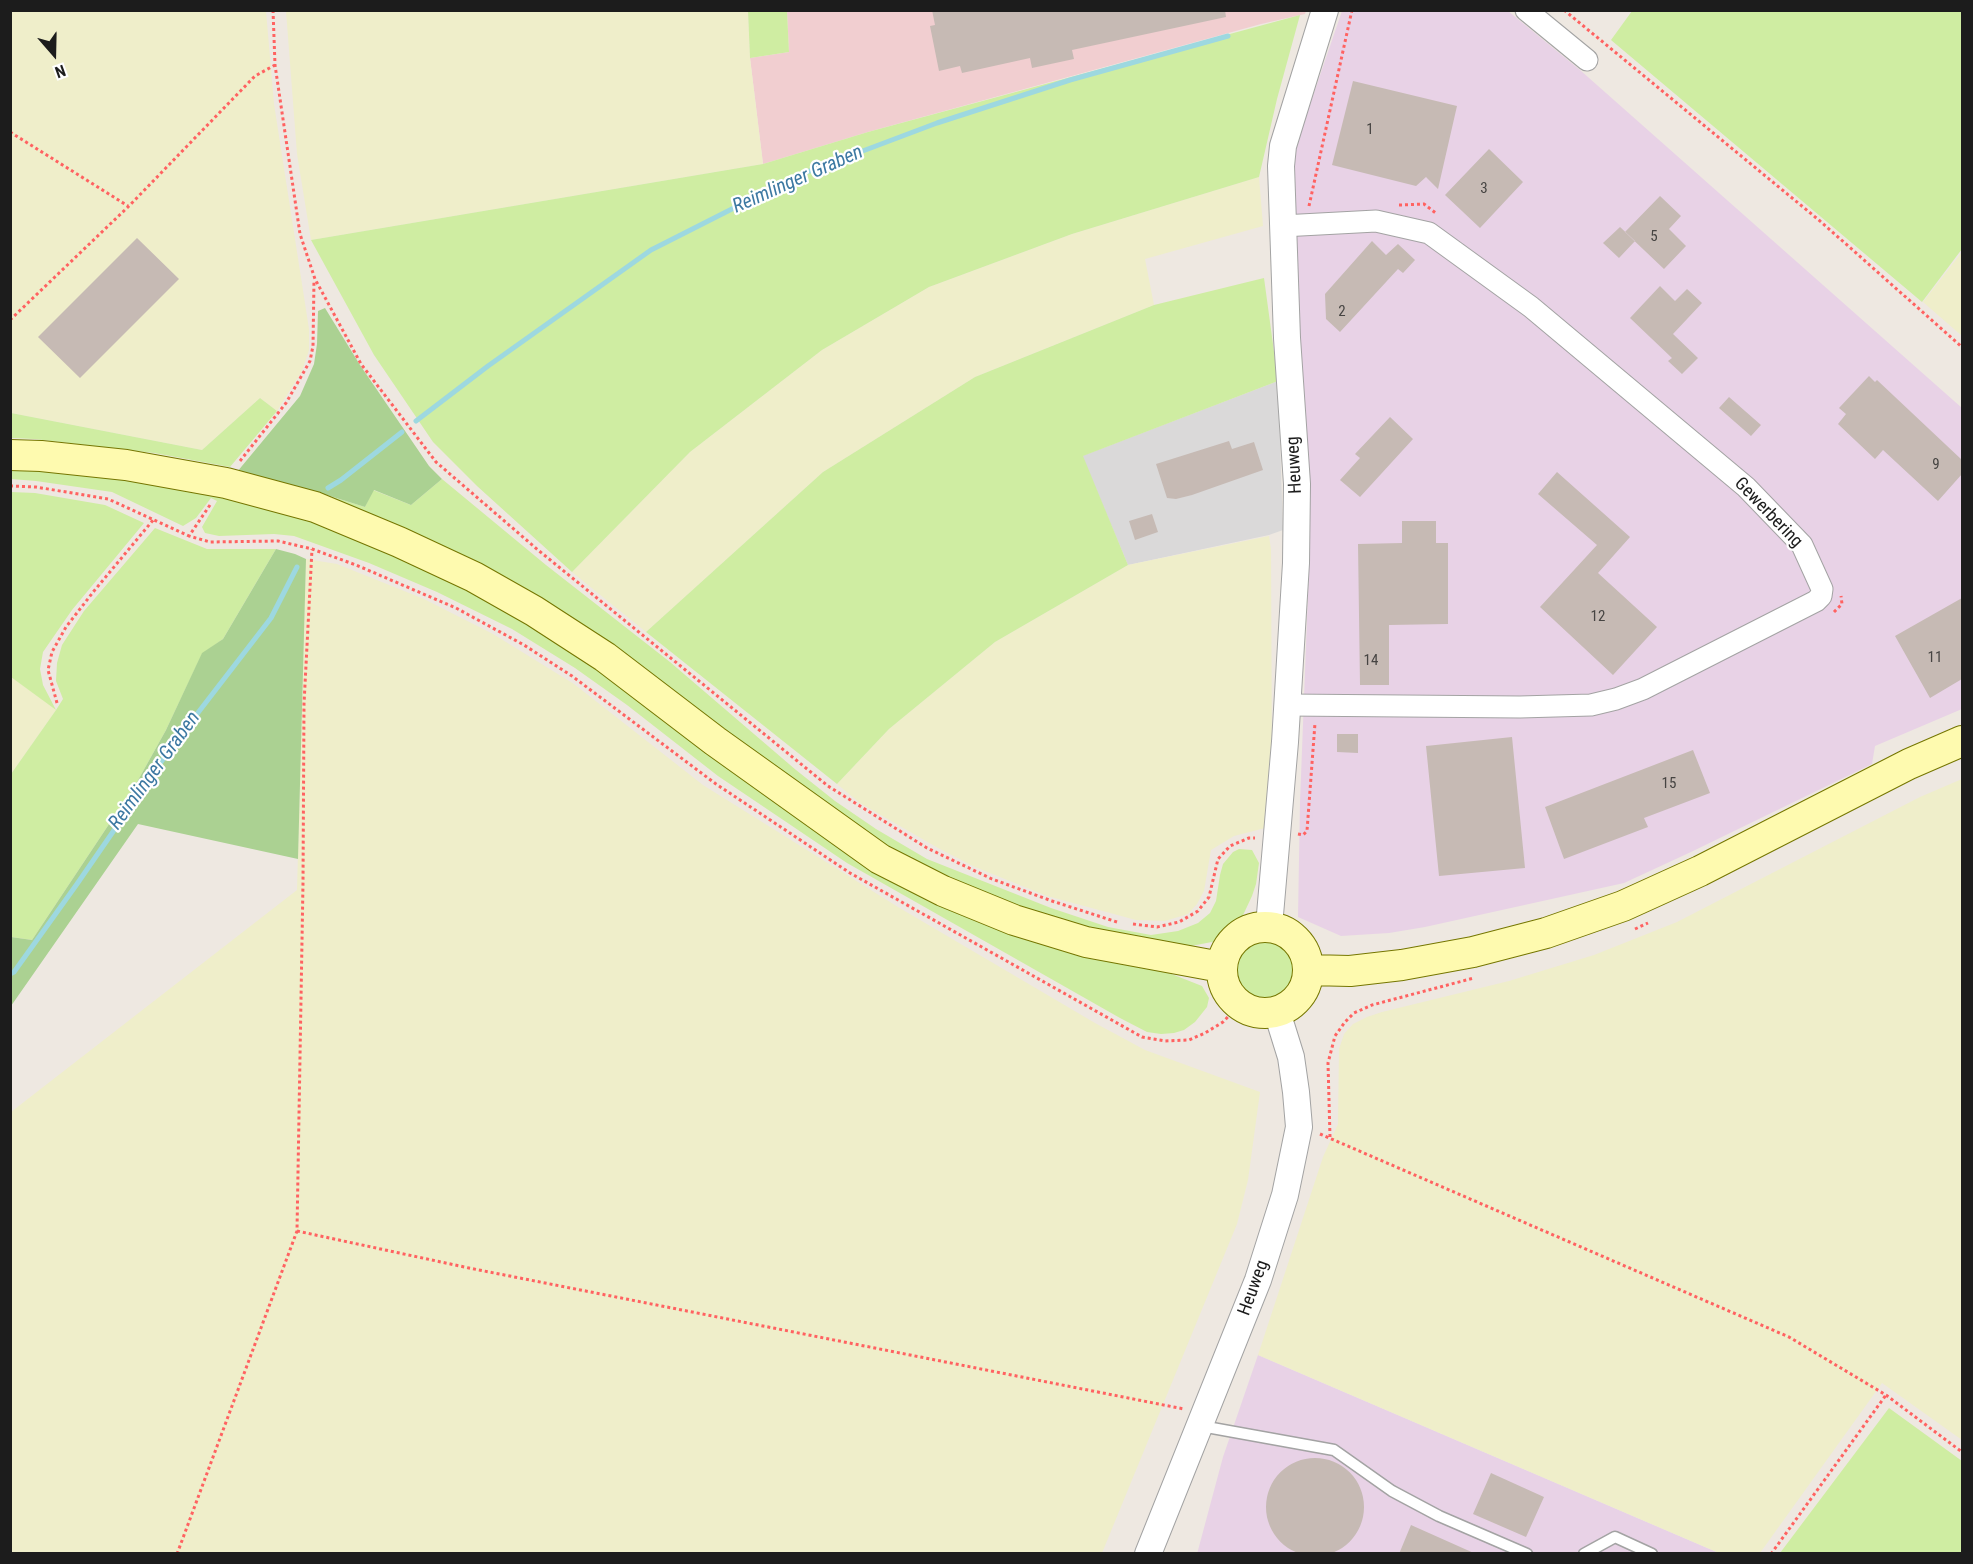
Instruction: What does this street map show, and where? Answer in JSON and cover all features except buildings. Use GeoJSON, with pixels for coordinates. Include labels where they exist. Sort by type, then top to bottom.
{"type":"FeatureCollection","features":[{"type":"Feature","properties":{"kind":"main road"},"geometry":{"type":"LineString","coordinates":[[10,455],[126,465],[226,483],[315,507],[399,542],[474,577],[534,611],[596,651],[733,754],[880,859],[943,891],[1014,920],[1086,942],[1221,966]]}},
{"type":"Feature","properties":{"kind":"main road"},"geometry":{"type":"LineString","coordinates":[[1309,970],[1350,971],[1402,964],[1473,952],[1546,933],[1612,909],[1700,871],[1899,769],[1962,741]]}},
{"type":"Feature","properties":{"kind":"main road"},"geometry":{"type":"LineString","coordinates":[[1269,926],[1281,929],[1301,945],[1307,957],[1309,970],[1300,996],[1277,1012],[1264,1013],[1251,1011],[1239,1005],[1225,988],[1221,966],[1224,953],[1242,932],[1255,927],[1269,926]]}},
{"type":"Feature","properties":{"kind":"street","name":"Heuweg"},"geometry":{"type":"LineString","coordinates":[[1269,926],[1278,836],[1296,563],[1297,484],[1282,226],[1281,166],[1283,146],[1325,10]]}},
{"type":"Feature","properties":{"kind":"street"},"geometry":{"type":"LineString","coordinates":[[1526,10],[1587,60]]}},
{"type":"Feature","properties":{"kind":"street","name":"Gewerbering"},"geometry":{"type":"LineString","coordinates":[[1282,226],[1376,221],[1429,233],[1531,307],[1746,487],[1802,545],[1822,589],[1821,596],[1816,601],[1654,684],[1616,699],[1591,705],[1520,707],[1287,705]]}},
{"type":"Feature","properties":{"kind":"street","name":"Heuweg"},"geometry":{"type":"LineString","coordinates":[[1148,1554],[1204,1420],[1258,1280],[1285,1195],[1299,1127],[1291,1057],[1277,1012]]}},
{"type":"Feature","properties":{"kind":"lane"},"geometry":{"type":"LineString","coordinates":[[1204,1420],[1334,1450],[1392,1491],[1439,1516],[1527,1554]]}},
{"type":"Feature","properties":{"kind":"lane"},"geometry":{"type":"LineString","coordinates":[[1584,1554],[1615,1537],[1652,1554]]}},
{"type":"Feature","properties":{"kind":"path"},"geometry":{"type":"LineString","coordinates":[[273,10],[275,65],[300,234],[315,279],[361,364],[436,462],[538,550],[828,786],[927,848],[992,879],[1119,922]]}},
{"type":"Feature","properties":{"kind":"path"},"geometry":{"type":"LineString","coordinates":[[1309,207],[1352,10]]}},
{"type":"Feature","properties":{"kind":"path"},"geometry":{"type":"LineString","coordinates":[[1564,10],[1820,221],[1962,347]]}},
{"type":"Feature","properties":{"kind":"path"},"geometry":{"type":"LineString","coordinates":[[10,320],[129,206],[255,76],[275,65]]}},
{"type":"Feature","properties":{"kind":"path"},"geometry":{"type":"LineString","coordinates":[[10,132],[129,206]]}},
{"type":"Feature","properties":{"kind":"path"},"geometry":{"type":"LineString","coordinates":[[1389,205],[1424,204],[1443,219]]}},
{"type":"Feature","properties":{"kind":"path"},"geometry":{"type":"LineString","coordinates":[[236,466],[286,403],[310,361],[313,346],[315,279]]}},
{"type":"Feature","properties":{"kind":"path"},"geometry":{"type":"LineString","coordinates":[[10,486],[36,487],[108,499],[189,536],[210,542],[278,541],[312,549],[356,565],[456,608],[524,645],[572,676],[716,784],[850,873],[1142,1037],[1165,1041],[1189,1040],[1205,1034],[1223,1022],[1239,1005]]}},
{"type":"Feature","properties":{"kind":"path"},"geometry":{"type":"LineString","coordinates":[[189,536],[211,504]]}},
{"type":"Feature","properties":{"kind":"path"},"geometry":{"type":"LineString","coordinates":[[57,703],[48,670],[52,652],[66,627],[154,519]]}},
{"type":"Feature","properties":{"kind":"path"},"geometry":{"type":"LineString","coordinates":[[177,1554],[297,1230],[304,704],[312,549]]}},
{"type":"Feature","properties":{"kind":"path"},"geometry":{"type":"LineString","coordinates":[[1827,616],[1837,611],[1842,604],[1840,594]]}},
{"type":"Feature","properties":{"kind":"path"},"geometry":{"type":"LineString","coordinates":[[1129,924],[1157,927],[1179,922],[1198,911],[1209,897],[1218,859],[1230,846],[1250,838],[1303,835],[1307,831],[1315,719]]}},
{"type":"Feature","properties":{"kind":"path"},"geometry":{"type":"LineString","coordinates":[[1299,1127],[1330,1137],[1789,1337],[1886,1395],[1962,1452]]}},
{"type":"Feature","properties":{"kind":"path"},"geometry":{"type":"LineString","coordinates":[[297,1230],[1204,1420]]}},
{"type":"Feature","properties":{"kind":"path"},"geometry":{"type":"LineString","coordinates":[[1771,1554],[1886,1395]]}},
{"type":"Feature","properties":{"kind":"shaded area"},"geometry":{"type":"Polygon","coordinates":[[[787,11],[1306,11],[1305,14],[1261,24],[868,132],[763,164],[750,58],[789,52],[787,11]]]}},
{"type":"Feature","properties":{"kind":"shaded area"},"geometry":{"type":"Polygon","coordinates":[[[1342,11],[1508,11],[1580,70],[1962,408],[1962,709],[1875,746],[1872,764],[1624,883],[1389,933],[1341,936],[1298,917],[1310,542],[1289,166],[1342,11]]]}},
{"type":"Feature","properties":{"kind":"shaded area"},"geometry":{"type":"Polygon","coordinates":[[[1278,381],[1283,530],[1128,565],[1082,456],[1278,381]]]}},
{"type":"Feature","properties":{"kind":"shaded area"},"geometry":{"type":"Polygon","coordinates":[[[1258,1355],[1719,1553],[1197,1554],[1223,1457],[1258,1355]]]}},
{"type":"Feature","properties":{"kind":"green space"},"geometry":{"type":"Polygon","coordinates":[[[10,11],[266,11],[274,104],[309,329],[309,350],[302,371],[277,411],[260,398],[202,450],[11,413],[10,11]]]}},
{"type":"Feature","properties":{"kind":"green space"},"geometry":{"type":"Polygon","coordinates":[[[286,11],[748,11],[750,58],[763,164],[311,240],[297,154],[286,11]]]}},
{"type":"Feature","properties":{"kind":"green space"},"geometry":{"type":"Polygon","coordinates":[[[748,11],[787,11],[789,52],[750,58],[748,11]]]}},
{"type":"Feature","properties":{"kind":"green space"},"geometry":{"type":"Polygon","coordinates":[[[1632,11],[1962,11],[1962,249],[1922,302],[1611,40],[1632,11]]]}},
{"type":"Feature","properties":{"kind":"green space"},"geometry":{"type":"Polygon","coordinates":[[[1300,15],[1259,177],[1072,234],[929,287],[822,350],[690,452],[572,572],[477,486],[433,442],[374,355],[311,240],[763,164],[868,132],[1300,15]]]}},
{"type":"Feature","properties":{"kind":"green space"},"geometry":{"type":"Polygon","coordinates":[[[1259,177],[1263,226],[1145,259],[1154,305],[975,377],[823,472],[646,632],[572,572],[690,452],[822,350],[929,287],[1072,234],[1259,177]]]}},
{"type":"Feature","properties":{"kind":"green space"},"geometry":{"type":"Polygon","coordinates":[[[1962,252],[1962,336],[1923,302],[1962,252]]]}},
{"type":"Feature","properties":{"kind":"green space"},"geometry":{"type":"Polygon","coordinates":[[[1264,278],[1278,381],[1083,456],[1128,565],[995,642],[889,729],[837,784],[646,632],[823,472],[975,377],[1154,305],[1264,278]]]}},
{"type":"Feature","properties":{"kind":"green space"},"geometry":{"type":"Polygon","coordinates":[[[325,308],[360,365],[429,466],[442,479],[411,505],[374,490],[365,507],[314,491],[237,472],[300,396],[314,364],[318,311],[325,308]]]}},
{"type":"Feature","properties":{"kind":"green space"},"geometry":{"type":"Polygon","coordinates":[[[260,398],[277,411],[230,467],[154,453],[11,438],[11,413],[202,450],[260,398]]]}},
{"type":"Feature","properties":{"kind":"green space"},"geometry":{"type":"Polygon","coordinates":[[[10,465],[40,466],[221,494],[331,525],[448,577],[590,661],[767,792],[1119,962],[1169,973],[1202,986],[1209,998],[1207,1007],[1195,1022],[1184,1030],[1174,1033],[1147,1032],[1120,1018],[847,863],[718,776],[627,705],[575,668],[512,629],[437,592],[369,563],[294,536],[274,534],[219,536],[205,533],[202,527],[217,501],[211,498],[196,518],[183,526],[112,492],[11,479],[10,465]]]}},
{"type":"Feature","properties":{"kind":"green space"},"geometry":{"type":"Polygon","coordinates":[[[237,472],[314,491],[365,507],[373,490],[411,505],[442,479],[546,565],[670,662],[835,801],[876,829],[927,859],[1051,908],[1108,927],[1151,935],[1178,931],[1198,923],[1210,913],[1216,901],[1223,864],[1233,852],[1239,849],[1252,850],[1259,863],[1252,896],[1237,928],[1222,940],[1181,948],[1077,929],[936,876],[863,833],[680,700],[237,472]]]}},
{"type":"Feature","properties":{"kind":"green space"},"geometry":{"type":"Polygon","coordinates":[[[11,492],[35,493],[105,505],[144,523],[72,610],[43,652],[40,669],[43,685],[56,710],[11,677],[11,492]]]}},
{"type":"Feature","properties":{"kind":"green space"},"geometry":{"type":"Polygon","coordinates":[[[155,528],[207,549],[276,549],[223,639],[202,654],[166,730],[137,782],[32,940],[11,937],[11,774],[63,699],[56,681],[57,663],[62,645],[84,611],[155,528]]]}},
{"type":"Feature","properties":{"kind":"green space"},"geometry":{"type":"Polygon","coordinates":[[[1269,536],[1271,549],[1272,776],[1265,828],[1234,836],[1211,850],[1204,891],[1188,914],[1165,921],[1136,920],[1047,896],[975,867],[938,848],[860,803],[837,784],[889,729],[995,642],[1128,565],[1269,536]]]}},
{"type":"Feature","properties":{"kind":"green space"},"geometry":{"type":"Polygon","coordinates":[[[276,549],[306,559],[298,859],[138,824],[11,1006],[11,937],[32,940],[137,782],[166,730],[202,653],[223,639],[276,549]]]}},
{"type":"Feature","properties":{"kind":"green space"},"geometry":{"type":"Polygon","coordinates":[[[306,559],[337,564],[424,599],[493,634],[574,684],[703,785],[898,907],[1145,1050],[1260,1092],[1248,1180],[1237,1224],[1102,1553],[11,1554],[11,1112],[297,890],[306,559]]]}},
{"type":"Feature","properties":{"kind":"green space"},"geometry":{"type":"Polygon","coordinates":[[[11,676],[56,710],[11,774],[11,676]]]}},
{"type":"Feature","properties":{"kind":"green space"},"geometry":{"type":"Polygon","coordinates":[[[1962,779],[1962,1440],[1882,1383],[1760,1553],[1719,1553],[1258,1355],[1323,1157],[1338,1124],[1339,1049],[1344,1034],[1353,1024],[1382,1012],[1509,981],[1594,955],[1677,922],[1920,797],[1962,779]]]}},
{"type":"Feature","properties":{"kind":"green space"},"geometry":{"type":"Polygon","coordinates":[[[1266,939],[1284,944],[1289,948],[1293,953],[1298,971],[1293,989],[1289,994],[1284,998],[1266,1003],[1248,998],[1243,994],[1239,989],[1234,971],[1239,953],[1243,948],[1248,944],[1266,939]]]}},
{"type":"Feature","properties":{"kind":"green space"},"geometry":{"type":"Polygon","coordinates":[[[1889,1408],[1962,1461],[1962,1553],[1780,1553],[1889,1408]]]}},
{"type":"Feature","properties":{"kind":"waterway","name":"Reimlinger Graben"},"geometry":{"type":"LineString","coordinates":[[416,421],[488,366],[651,250],[799,175],[937,123],[1070,80],[1228,36]]}},
{"type":"Feature","properties":{"kind":"waterway","name":"Reimlinger Graben"},"geometry":{"type":"LineString","coordinates":[[328,488],[402,432]]}},
{"type":"Feature","properties":{"kind":"waterway","name":"Reimlinger Graben"},"geometry":{"type":"LineString","coordinates":[[10,974],[14,972],[77,884],[170,749],[271,618],[297,567]]}}]}
